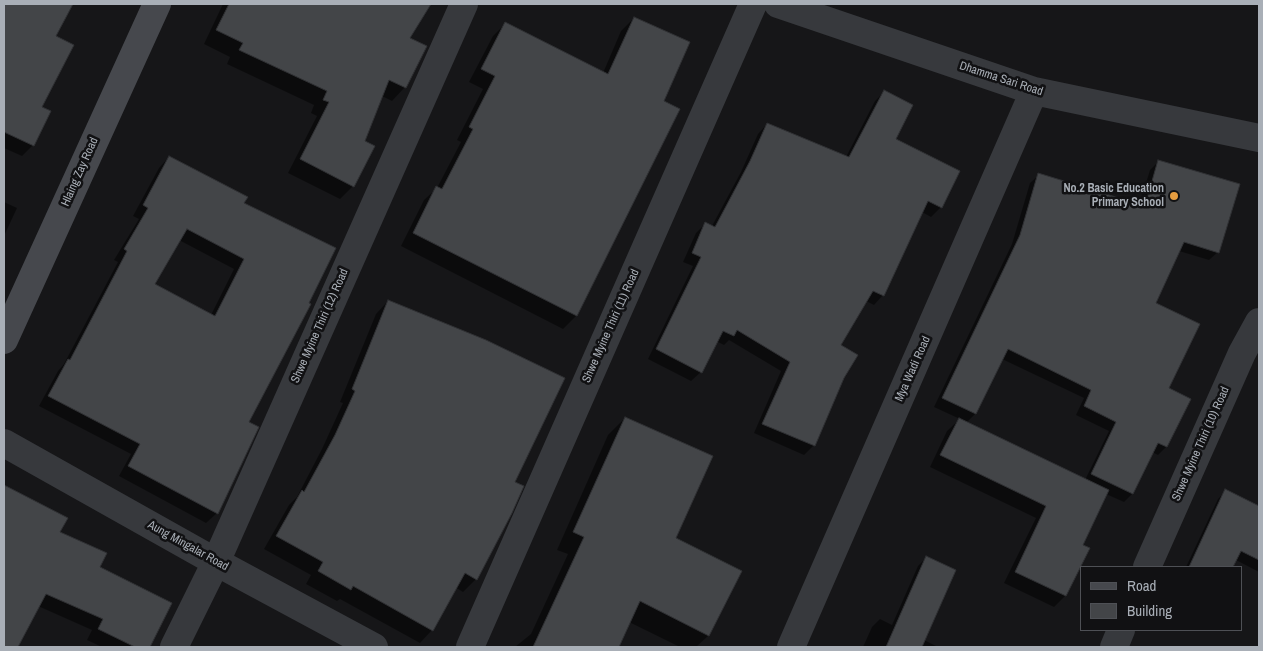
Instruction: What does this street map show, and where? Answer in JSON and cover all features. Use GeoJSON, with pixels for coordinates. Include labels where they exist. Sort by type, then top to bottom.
{"type":"FeatureCollection","features":[{"type":"Feature","properties":{"kind":"street","name":"Hlaing Zay Road"},"geometry":{"type":"LineString","coordinates":[[4,340],[157,4]]}},
{"type":"Feature","properties":{"kind":"street","name":"Shwe Myine Thiri (12) Road"},"geometry":{"type":"LineString","coordinates":[[174,647],[216,562],[464,4]]}},
{"type":"Feature","properties":{"kind":"street","name":"Shwe Myine Thiri (11) Road"},"geometry":{"type":"LineString","coordinates":[[470,647],[753,4]]}},
{"type":"Feature","properties":{"kind":"street","name":"Dhamma Sari Road"},"geometry":{"type":"LineString","coordinates":[[778,4],[1034,91],[1259,138]]}},
{"type":"Feature","properties":{"kind":"street","name":"Mya Wadi Road"},"geometry":{"type":"LineString","coordinates":[[791,647],[1034,91]]}},
{"type":"Feature","properties":{"kind":"street","name":"Shwe Myine Thiri (10) Road"},"geometry":{"type":"LineString","coordinates":[[1147,566],[1242,353],[1259,322]]}},
{"type":"Feature","properties":{"kind":"street","name":"Aung Mingalar Road"},"geometry":{"type":"LineString","coordinates":[[4,443],[216,562],[374,647]]}},
{"type":"Feature","properties":{"kind":"street"},"geometry":{"type":"LineString","coordinates":[[1114,647],[1121,631]]}},
{"type":"Feature","properties":{"kind":"building"},"geometry":{"type":"Polygon","coordinates":[[[4,4],[73,4],[56,36],[74,45],[42,107],[51,111],[34,146],[4,132],[4,4]]]}},
{"type":"Feature","properties":{"kind":"building"},"geometry":{"type":"Polygon","coordinates":[[[229,4],[431,4],[410,38],[427,46],[406,88],[389,80],[365,141],[375,146],[354,187],[300,159],[329,102],[323,100],[327,91],[239,50],[243,43],[216,30],[229,4]]]}},
{"type":"Feature","properties":{"kind":"building"},"geometry":{"type":"Polygon","coordinates":[[[634,17],[690,42],[664,101],[680,109],[577,316],[413,233],[436,186],[442,189],[473,129],[469,127],[495,76],[481,69],[505,22],[608,74],[634,17]]]}},
{"type":"Feature","properties":{"kind":"building"},"geometry":{"type":"Polygon","coordinates":[[[884,90],[913,105],[896,139],[960,171],[942,208],[928,201],[884,296],[873,291],[841,345],[858,355],[844,378],[815,446],[762,424],[790,362],[737,330],[734,336],[723,331],[702,373],[656,349],[701,257],[692,253],[705,222],[715,227],[750,161],[767,123],[849,157],[884,90]]]}},
{"type":"Feature","properties":{"kind":"building"},"geometry":{"type":"Polygon","coordinates":[[[169,156],[248,197],[244,203],[336,248],[309,303],[311,304],[249,422],[259,427],[218,514],[128,466],[140,444],[48,396],[68,359],[70,360],[127,251],[124,249],[148,208],[143,205],[169,156]],[[187,229],[155,284],[215,316],[244,259],[187,229]]]}},
{"type":"Feature","properties":{"kind":"building"},"geometry":{"type":"Polygon","coordinates":[[[1158,160],[1240,184],[1219,253],[1184,242],[1156,303],[1200,324],[1169,388],[1191,399],[1167,447],[1158,443],[1133,494],[1091,474],[1116,422],[1084,406],[1091,390],[1008,349],[976,414],[942,398],[1020,235],[1038,173],[1145,206],[1158,160]]]}},
{"type":"Feature","properties":{"kind":"building"},"geometry":{"type":"Polygon","coordinates":[[[388,300],[486,340],[565,378],[515,482],[524,486],[512,513],[477,580],[465,573],[433,631],[353,586],[351,590],[318,571],[323,562],[276,536],[302,490],[304,492],[335,435],[355,391],[352,389],[388,300]]]}},
{"type":"Feature","properties":{"kind":"building"},"geometry":{"type":"Polygon","coordinates":[[[625,417],[713,456],[676,538],[742,571],[709,636],[640,601],[619,647],[533,647],[584,537],[573,532],[625,417]]]}},
{"type":"Feature","properties":{"kind":"building"},"geometry":{"type":"Polygon","coordinates":[[[959,418],[1109,490],[1083,545],[1090,548],[1066,596],[1015,572],[1046,506],[940,455],[959,418]]]}},
{"type":"Feature","properties":{"kind":"building"},"geometry":{"type":"Polygon","coordinates":[[[4,485],[68,518],[60,532],[107,553],[100,567],[172,603],[150,647],[135,647],[98,629],[103,619],[46,594],[18,647],[4,647],[4,485]]]}},
{"type":"Feature","properties":{"kind":"building"},"geometry":{"type":"Polygon","coordinates":[[[1225,489],[1259,506],[1259,560],[1241,551],[1234,566],[1189,566],[1225,489]]]}},
{"type":"Feature","properties":{"kind":"building"},"geometry":{"type":"Polygon","coordinates":[[[926,556],[956,570],[922,647],[886,647],[926,556]]]}},
{"type":"Feature","properties":{"kind":"place","name":"No.2 Basic Education Primary School"},"geometry":{"type":"Point","coordinates":[1174,196]}}]}
